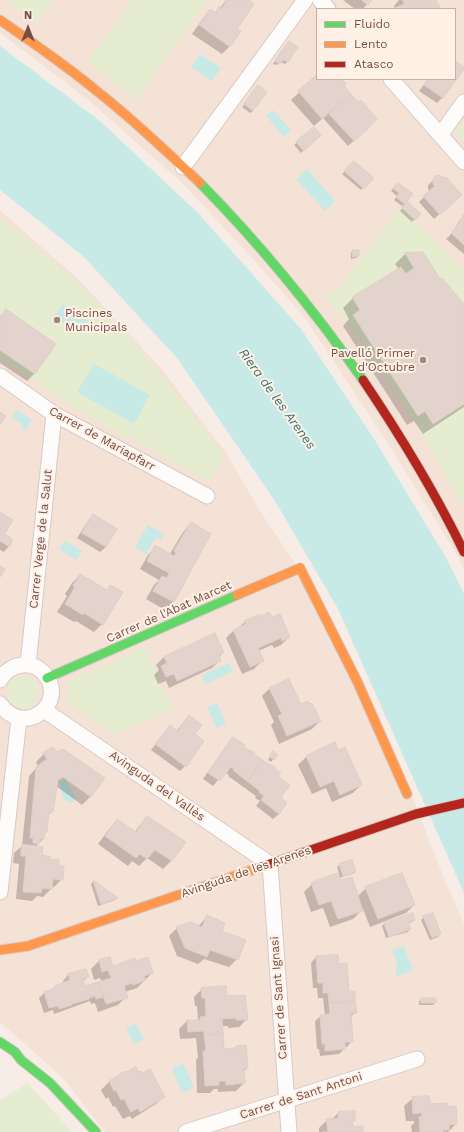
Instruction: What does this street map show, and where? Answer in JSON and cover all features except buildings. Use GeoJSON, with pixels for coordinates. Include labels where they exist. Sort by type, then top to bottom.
{"type":"FeatureCollection","features":[{"type":"Feature","properties":{"kind":"street"},"geometry":{"type":"LineString","coordinates":[[183,167],[305,0]]}},
{"type":"Feature","properties":{"kind":"street"},"geometry":{"type":"LineString","coordinates":[[320,0],[327,8]]}},
{"type":"Feature","properties":{"kind":"street"},"geometry":{"type":"LineString","coordinates":[[0,20],[61,63],[112,103],[183,167],[249,235],[315,315],[357,371],[410,452],[464,552]]}},
{"type":"Feature","properties":{"kind":"street"},"geometry":{"type":"LineString","coordinates":[[392,80],[441,134],[464,162]]}},
{"type":"Feature","properties":{"kind":"street"},"geometry":{"type":"LineString","coordinates":[[441,134],[464,102]]}},
{"type":"Feature","properties":{"kind":"street","name":"Carrer de Mariapfarr"},"geometry":{"type":"LineString","coordinates":[[0,376],[54,414],[207,496]]}},
{"type":"Feature","properties":{"kind":"street","name":"Carrer Verge de la Salut"},"geometry":{"type":"LineString","coordinates":[[28,665],[54,414]]}},
{"type":"Feature","properties":{"kind":"street","name":"Carrer de l'Abat Marcet"},"geometry":{"type":"LineString","coordinates":[[47,678],[300,568],[357,681],[407,794]]}},
{"type":"Feature","properties":{"kind":"street"},"geometry":{"type":"LineString","coordinates":[[0,678],[13,667],[20,665],[36,667],[47,678],[51,691],[48,704],[37,716],[19,718],[4,710],[0,704]]}},
{"type":"Feature","properties":{"kind":"street","name":"Avinguda del Vallès"},"geometry":{"type":"LineString","coordinates":[[44,710],[270,864]]}},
{"type":"Feature","properties":{"kind":"street"},"geometry":{"type":"LineString","coordinates":[[0,892],[19,718]]}},
{"type":"Feature","properties":{"kind":"street","name":"Avinguda de les Arenes"},"geometry":{"type":"LineString","coordinates":[[0,960],[28,946],[416,814],[464,803]]}},
{"type":"Feature","properties":{"kind":"street","name":"Carrer de Sant Ignasi"},"geometry":{"type":"LineString","coordinates":[[270,864],[289,1132]]}},
{"type":"Feature","properties":{"kind":"street","name":"Avinguda de les Arenes"},"geometry":{"type":"LineString","coordinates":[[0,950],[28,946]]}},
{"type":"Feature","properties":{"kind":"street"},"geometry":{"type":"LineString","coordinates":[[0,1042],[50,1083],[96,1132]]}},
{"type":"Feature","properties":{"kind":"street"},"geometry":{"type":"LineString","coordinates":[[0,1051],[13,1060],[21,1060]]}},
{"type":"Feature","properties":{"kind":"street","name":"Carrer de Sant Antoni"},"geometry":{"type":"LineString","coordinates":[[186,1132],[417,1059]]}},
{"type":"Feature","properties":{"kind":"shaded area"},"geometry":{"type":"Polygon","coordinates":[[[0,0],[464,0],[464,570],[457,555],[385,439],[305,318],[242,247],[181,182],[87,99],[0,33],[0,0]]]}},
{"type":"Feature","properties":{"kind":"shaded area"},"geometry":{"type":"Polygon","coordinates":[[[0,210],[79,280],[162,369],[226,453],[260,511],[330,616],[412,796],[437,861],[464,924],[464,1132],[105,1132],[64,1079],[0,1022],[0,210]]]}},
{"type":"Feature","properties":{"kind":"green space"},"geometry":{"type":"Polygon","coordinates":[[[5,0],[53,0],[37,22],[5,0]]]}},
{"type":"Feature","properties":{"kind":"green space"},"geometry":{"type":"Polygon","coordinates":[[[132,0],[208,0],[136,100],[88,61],[132,0]]]}},
{"type":"Feature","properties":{"kind":"green space"},"geometry":{"type":"Polygon","coordinates":[[[464,120],[464,143],[455,133],[464,120]]]}},
{"type":"Feature","properties":{"kind":"green space"},"geometry":{"type":"Polygon","coordinates":[[[402,208],[464,269],[464,507],[414,420],[363,344],[321,292],[334,293],[392,218],[402,208]]]}},
{"type":"Feature","properties":{"kind":"green space","name":"Piscines Municipals"},"geometry":{"type":"Polygon","coordinates":[[[0,217],[81,285],[146,355],[224,455],[210,482],[69,405],[0,357],[0,217]]]}},
{"type":"Feature","properties":{"kind":"green space"},"geometry":{"type":"Polygon","coordinates":[[[145,647],[173,710],[114,735],[66,701],[68,681],[145,647]]]}},
{"type":"Feature","properties":{"kind":"green space"},"geometry":{"type":"Polygon","coordinates":[[[20,676],[26,676],[36,683],[39,692],[38,698],[32,705],[26,708],[20,708],[10,701],[7,695],[7,689],[14,679],[20,676]]]}},
{"type":"Feature","properties":{"kind":"green space"},"geometry":{"type":"Polygon","coordinates":[[[28,1083],[72,1132],[0,1132],[0,1100],[28,1083]]]}},
{"type":"Feature","properties":{"kind":"water","name":"Riera de les Arenes"},"geometry":{"type":"Polygon","coordinates":[[[0,46],[100,121],[198,213],[301,329],[376,442],[448,561],[464,594],[464,893],[338,609],[275,501],[177,358],[83,256],[0,190],[0,46]]]}},
{"type":"Feature","properties":{"kind":"water"},"geometry":{"type":"Polygon","coordinates":[[[200,54],[221,68],[212,81],[191,67],[200,54]]]}},
{"type":"Feature","properties":{"kind":"water"},"geometry":{"type":"Polygon","coordinates":[[[273,110],[291,130],[284,137],[266,116],[273,110]]]}},
{"type":"Feature","properties":{"kind":"water"},"geometry":{"type":"Polygon","coordinates":[[[307,169],[335,201],[325,211],[296,179],[307,169]]]}},
{"type":"Feature","properties":{"kind":"water"},"geometry":{"type":"Polygon","coordinates":[[[63,304],[89,321],[80,334],[54,316],[63,304]]]}},
{"type":"Feature","properties":{"kind":"water"},"geometry":{"type":"Polygon","coordinates":[[[94,364],[150,395],[134,424],[77,392],[94,364]]]}},
{"type":"Feature","properties":{"kind":"water"},"geometry":{"type":"Polygon","coordinates":[[[17,410],[32,420],[25,431],[22,429],[22,424],[12,417],[17,410]]]}},
{"type":"Feature","properties":{"kind":"water"},"geometry":{"type":"Polygon","coordinates":[[[148,525],[164,534],[161,539],[156,537],[146,554],[135,547],[148,525]]]}},
{"type":"Feature","properties":{"kind":"water"},"geometry":{"type":"Polygon","coordinates":[[[65,541],[82,551],[76,560],[59,549],[65,541]]]}},
{"type":"Feature","properties":{"kind":"water"},"geometry":{"type":"Polygon","coordinates":[[[229,663],[233,671],[206,684],[202,675],[229,663]]]}},
{"type":"Feature","properties":{"kind":"water"},"geometry":{"type":"Polygon","coordinates":[[[217,703],[226,724],[217,728],[207,707],[217,703]]]}},
{"type":"Feature","properties":{"kind":"water"},"geometry":{"type":"Polygon","coordinates":[[[65,779],[75,796],[74,801],[67,802],[63,797],[59,782],[65,779]]]}},
{"type":"Feature","properties":{"kind":"water"},"geometry":{"type":"Polygon","coordinates":[[[404,946],[413,971],[397,976],[395,970],[398,966],[392,950],[404,946]]]}},
{"type":"Feature","properties":{"kind":"water"},"geometry":{"type":"Polygon","coordinates":[[[135,1023],[144,1039],[134,1044],[126,1028],[135,1023]]]}},
{"type":"Feature","properties":{"kind":"water"},"geometry":{"type":"Polygon","coordinates":[[[183,1063],[194,1088],[182,1093],[172,1068],[183,1063]]]}},
{"type":"Feature","properties":{"kind":"traffic: fast"},"geometry":{"type":"LineString","coordinates":[[200,183],[286,278],[363,380]]}},
{"type":"Feature","properties":{"kind":"traffic: fast"},"geometry":{"type":"LineString","coordinates":[[47,678],[237,595]]}},
{"type":"Feature","properties":{"kind":"traffic: fast"},"geometry":{"type":"LineString","coordinates":[[0,1042],[15,1052],[21,1060],[50,1083],[96,1132]]}},
{"type":"Feature","properties":{"kind":"traffic: slow"},"geometry":{"type":"LineString","coordinates":[[0,20],[86,82],[150,136],[200,183]]}},
{"type":"Feature","properties":{"kind":"traffic: slow"},"geometry":{"type":"LineString","coordinates":[[237,595],[300,568],[357,681],[407,794]]}},
{"type":"Feature","properties":{"kind":"traffic: slow"},"geometry":{"type":"LineString","coordinates":[[0,950],[28,946],[258,868]]}},
{"type":"Feature","properties":{"kind":"traffic: jam"},"geometry":{"type":"LineString","coordinates":[[363,380],[416,464],[464,552]]}},
{"type":"Feature","properties":{"kind":"traffic: jam"},"geometry":{"type":"LineString","coordinates":[[258,868],[416,814],[464,803]]}},
{"type":"Feature","properties":{"kind":"place","name":"Piscines Municipals"},"geometry":{"type":"Point","coordinates":[57,320]}},
{"type":"Feature","properties":{"kind":"place","name":"Pavelló Primer d'Octubre"},"geometry":{"type":"Point","coordinates":[423,360]}}]}
